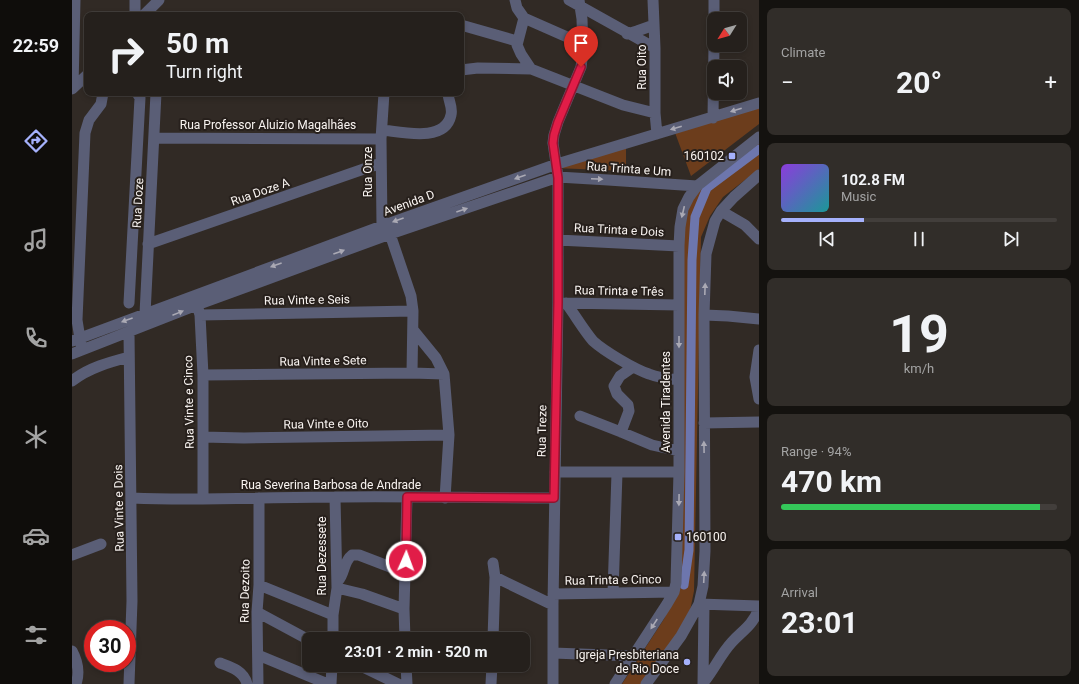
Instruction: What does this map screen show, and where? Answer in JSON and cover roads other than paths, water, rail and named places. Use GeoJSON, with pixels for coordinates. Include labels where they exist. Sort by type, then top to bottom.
{"type":"FeatureCollection","features":[{"type":"Feature","properties":{"kind":"street"},"geometry":{"type":"LineString","coordinates":[[73,88],[75,0]]}},
{"type":"Feature","properties":{"kind":"street"},"geometry":{"type":"LineString","coordinates":[[135,0],[135,12]]}},
{"type":"Feature","properties":{"kind":"street"},"geometry":{"type":"LineString","coordinates":[[147,12],[159,0]]}},
{"type":"Feature","properties":{"kind":"street"},"geometry":{"type":"LineString","coordinates":[[515,0],[517,8],[524,18],[583,44]]}},
{"type":"Feature","properties":{"kind":"street","name":"Rua Oito"},"geometry":{"type":"LineString","coordinates":[[653,0],[655,113],[657,134]]}},
{"type":"Feature","properties":{"kind":"street"},"geometry":{"type":"LineString","coordinates":[[714,0],[714,12]]}},
{"type":"Feature","properties":{"kind":"street"},"geometry":{"type":"LineString","coordinates":[[576,2],[627,34],[655,48]]}},
{"type":"Feature","properties":{"kind":"street","name":"Rua Treze"},"geometry":{"type":"LineString","coordinates":[[553,684],[552,605],[554,498],[562,302],[558,240],[558,178],[553,143],[558,122],[583,59],[582,19],[576,2]]}},
{"type":"Feature","properties":{"kind":"street"},"geometry":{"type":"LineString","coordinates":[[524,18],[517,41],[518,49],[531,69]]}},
{"type":"Feature","properties":{"kind":"street"},"geometry":{"type":"LineString","coordinates":[[627,34],[654,25]]}},
{"type":"Feature","properties":{"kind":"street"},"geometry":{"type":"LineString","coordinates":[[464,26],[517,41]]}},
{"type":"Feature","properties":{"kind":"street"},"geometry":{"type":"LineString","coordinates":[[713,118],[714,52]]}},
{"type":"Feature","properties":{"kind":"street"},"geometry":{"type":"LineString","coordinates":[[464,70],[478,68],[531,69],[623,105],[655,113]]}},
{"type":"Feature","properties":{"kind":"street"},"geometry":{"type":"LineString","coordinates":[[73,88],[84,78]]}},
{"type":"Feature","properties":{"kind":"street"},"geometry":{"type":"LineString","coordinates":[[77,352],[76,264],[85,133],[89,120],[100,104],[103,96]]}},
{"type":"Feature","properties":{"kind":"street","name":"Rua Doze"},"geometry":{"type":"LineString","coordinates":[[129,303],[140,98],[139,96]]}},
{"type":"Feature","properties":{"kind":"street","name":"Rua Doze"},"geometry":{"type":"LineString","coordinates":[[145,314],[156,96]]}},
{"type":"Feature","properties":{"kind":"street","name":"Rua Onze"},"geometry":{"type":"LineString","coordinates":[[384,96],[381,134],[381,163],[386,230],[411,296],[414,332],[412,373]]}},
{"type":"Feature","properties":{"kind":"street","name":"Rua Professor Aluizio Magalhães"},"geometry":{"type":"LineString","coordinates":[[154,138],[428,133],[438,131],[448,124],[452,114],[449,96]]}},
{"type":"Feature","properties":{"kind":"street","name":"Avenida D"},"geometry":{"type":"LineString","coordinates":[[76,340],[145,314],[386,230],[557,164],[759,103]]}},
{"type":"Feature","properties":{"kind":"street","name":"Avenida Tiradentes"},"geometry":{"type":"LineString","coordinates":[[615,684],[668,604],[674,592],[676,583],[679,472],[680,227],[683,209],[689,196],[697,186],[759,138]]}},
{"type":"Feature","properties":{"kind":"street","name":"Rua Doze A"},"geometry":{"type":"LineString","coordinates":[[148,244],[381,163]]}},
{"type":"Feature","properties":{"kind":"street"},"geometry":{"type":"LineString","coordinates":[[704,684],[701,604],[705,552],[704,316],[706,254],[715,222],[721,211],[734,197],[759,175]]}},
{"type":"Feature","properties":{"kind":"street","name":"Avenida D"},"geometry":{"type":"LineString","coordinates":[[386,230],[558,178]]}},
{"type":"Feature","properties":{"kind":"street","name":"Rua Trinta e Um"},"geometry":{"type":"LineString","coordinates":[[558,178],[697,186]]}},
{"type":"Feature","properties":{"kind":"street"},"geometry":{"type":"LineString","coordinates":[[721,211],[751,230],[759,239]]}},
{"type":"Feature","properties":{"kind":"street","name":"Rua Trinta e Dois"},"geometry":{"type":"LineString","coordinates":[[558,240],[680,246]]}},
{"type":"Feature","properties":{"kind":"street","name":"Avenida D"},"geometry":{"type":"LineString","coordinates":[[77,352],[129,332],[199,310],[323,253]]}},
{"type":"Feature","properties":{"kind":"street"},"geometry":{"type":"LineString","coordinates":[[562,302],[594,342],[633,367],[648,374],[662,378],[679,380]]}},
{"type":"Feature","properties":{"kind":"street","name":"Rua Trinta e Três"},"geometry":{"type":"LineString","coordinates":[[562,302],[680,305]]}},
{"type":"Feature","properties":{"kind":"street","name":"Rua Vinte e Seis"},"geometry":{"type":"LineString","coordinates":[[199,310],[413,311]]}},
{"type":"Feature","properties":{"kind":"street","name":"Rua Vinte e Cinco"},"geometry":{"type":"LineString","coordinates":[[199,310],[203,375],[203,499]]}},
{"type":"Feature","properties":{"kind":"street"},"geometry":{"type":"LineString","coordinates":[[704,316],[728,316],[759,319]]}},
{"type":"Feature","properties":{"kind":"street","name":"Rua Vinte e Dois"},"geometry":{"type":"LineString","coordinates":[[129,332],[132,498],[132,601],[129,684]]}},
{"type":"Feature","properties":{"kind":"street"},"geometry":{"type":"LineString","coordinates":[[414,332],[436,358],[444,374],[449,435],[445,498]]}},
{"type":"Feature","properties":{"kind":"street"},"geometry":{"type":"LineString","coordinates":[[759,350],[755,377],[759,399]]}},
{"type":"Feature","properties":{"kind":"street"},"geometry":{"type":"LineString","coordinates":[[72,381],[110,362],[130,357]]}},
{"type":"Feature","properties":{"kind":"street"},"geometry":{"type":"LineString","coordinates":[[621,432],[628,411],[628,406],[617,394],[614,386],[620,376],[633,367]]}},
{"type":"Feature","properties":{"kind":"street","name":"Rua Vinte e Sete"},"geometry":{"type":"LineString","coordinates":[[203,375],[444,374]]}},
{"type":"Feature","properties":{"kind":"street"},"geometry":{"type":"LineString","coordinates":[[580,416],[652,445],[679,451]]}},
{"type":"Feature","properties":{"kind":"street"},"geometry":{"type":"LineString","coordinates":[[704,422],[759,422]]}},
{"type":"Feature","properties":{"kind":"street","name":"Rua Vinte e Oito"},"geometry":{"type":"LineString","coordinates":[[203,437],[244,438],[449,435]]}},
{"type":"Feature","properties":{"kind":"street"},"geometry":{"type":"LineString","coordinates":[[555,472],[679,472]]}},
{"type":"Feature","properties":{"kind":"street"},"geometry":{"type":"LineString","coordinates":[[613,592],[617,473]]}},
{"type":"Feature","properties":{"kind":"street","name":"Rua Severina Barbosa de Andrade"},"geometry":{"type":"LineString","coordinates":[[132,498],[179,500],[335,497],[554,498]]}},
{"type":"Feature","properties":{"kind":"street","name":"Rua Dezessete"},"geometry":{"type":"LineString","coordinates":[[333,632],[333,615],[337,585],[335,497]]}},
{"type":"Feature","properties":{"kind":"street"},"geometry":{"type":"LineString","coordinates":[[405,632],[407,497]]}},
{"type":"Feature","properties":{"kind":"street","name":"Rua Dezoito"},"geometry":{"type":"LineString","coordinates":[[258,684],[257,612],[259,585],[259,498]]}},
{"type":"Feature","properties":{"kind":"street"},"geometry":{"type":"LineString","coordinates":[[72,555],[100,544]]}},
{"type":"Feature","properties":{"kind":"street"},"geometry":{"type":"LineString","coordinates":[[404,609],[337,585],[342,576],[346,561],[352,555],[359,554],[406,572]]}},
{"type":"Feature","properties":{"kind":"street"},"geometry":{"type":"LineString","coordinates":[[493,632],[494,563]]}},
{"type":"Feature","properties":{"kind":"street"},"geometry":{"type":"LineString","coordinates":[[495,577],[552,605]]}},
{"type":"Feature","properties":{"kind":"street"},"geometry":{"type":"LineString","coordinates":[[259,585],[333,615]]}},
{"type":"Feature","properties":{"kind":"street","name":"Rua Trinta e Cinco"},"geometry":{"type":"LineString","coordinates":[[553,594],[674,592]]}},
{"type":"Feature","properties":{"kind":"street"},"geometry":{"type":"LineString","coordinates":[[701,604],[759,607],[755,618],[748,628],[732,642],[719,659],[704,684]]}},
{"type":"Feature","properties":{"kind":"street"},"geometry":{"type":"LineString","coordinates":[[646,684],[701,604]]}},
{"type":"Feature","properties":{"kind":"street"},"geometry":{"type":"LineString","coordinates":[[257,612],[302,636]]}},
{"type":"Feature","properties":{"kind":"street"},"geometry":{"type":"LineString","coordinates":[[72,651],[78,665],[79,677],[76,684]]}},
{"type":"Feature","properties":{"kind":"street"},"geometry":{"type":"LineString","coordinates":[[553,653],[634,656]]}},
{"type":"Feature","properties":{"kind":"street"},"geometry":{"type":"LineString","coordinates":[[258,655],[328,684]]}},
{"type":"Feature","properties":{"kind":"street"},"geometry":{"type":"LineString","coordinates":[[220,663],[234,668],[242,674],[246,679],[247,684]]}},
{"type":"Feature","properties":{"kind":"street"},"geometry":{"type":"LineString","coordinates":[[332,672],[332,684]]}},
{"type":"Feature","properties":{"kind":"street"},"geometry":{"type":"LineString","coordinates":[[373,672],[398,684]]}},
{"type":"Feature","properties":{"kind":"street"},"geometry":{"type":"LineString","coordinates":[[406,672],[407,684]]}},
{"type":"Feature","properties":{"kind":"street"},"geometry":{"type":"LineString","coordinates":[[491,684],[492,672]]}},
{"type":"Feature","properties":{"kind":"waterway"},"geometry":{"type":"LineString","coordinates":[[684,585],[689,550],[692,260],[695,217],[707,188],[759,149]]}},
{"type":"Feature","properties":{"kind":"place","name":"160102"},"geometry":{"type":"Point","coordinates":[732,156]}},
{"type":"Feature","properties":{"kind":"place","name":"160100"},"geometry":{"type":"Point","coordinates":[678,537]}},
{"type":"Feature","properties":{"kind":"place","name":"Igreja Presbiteriana de Rio Doce"},"geometry":{"type":"Point","coordinates":[687,662]}}]}
